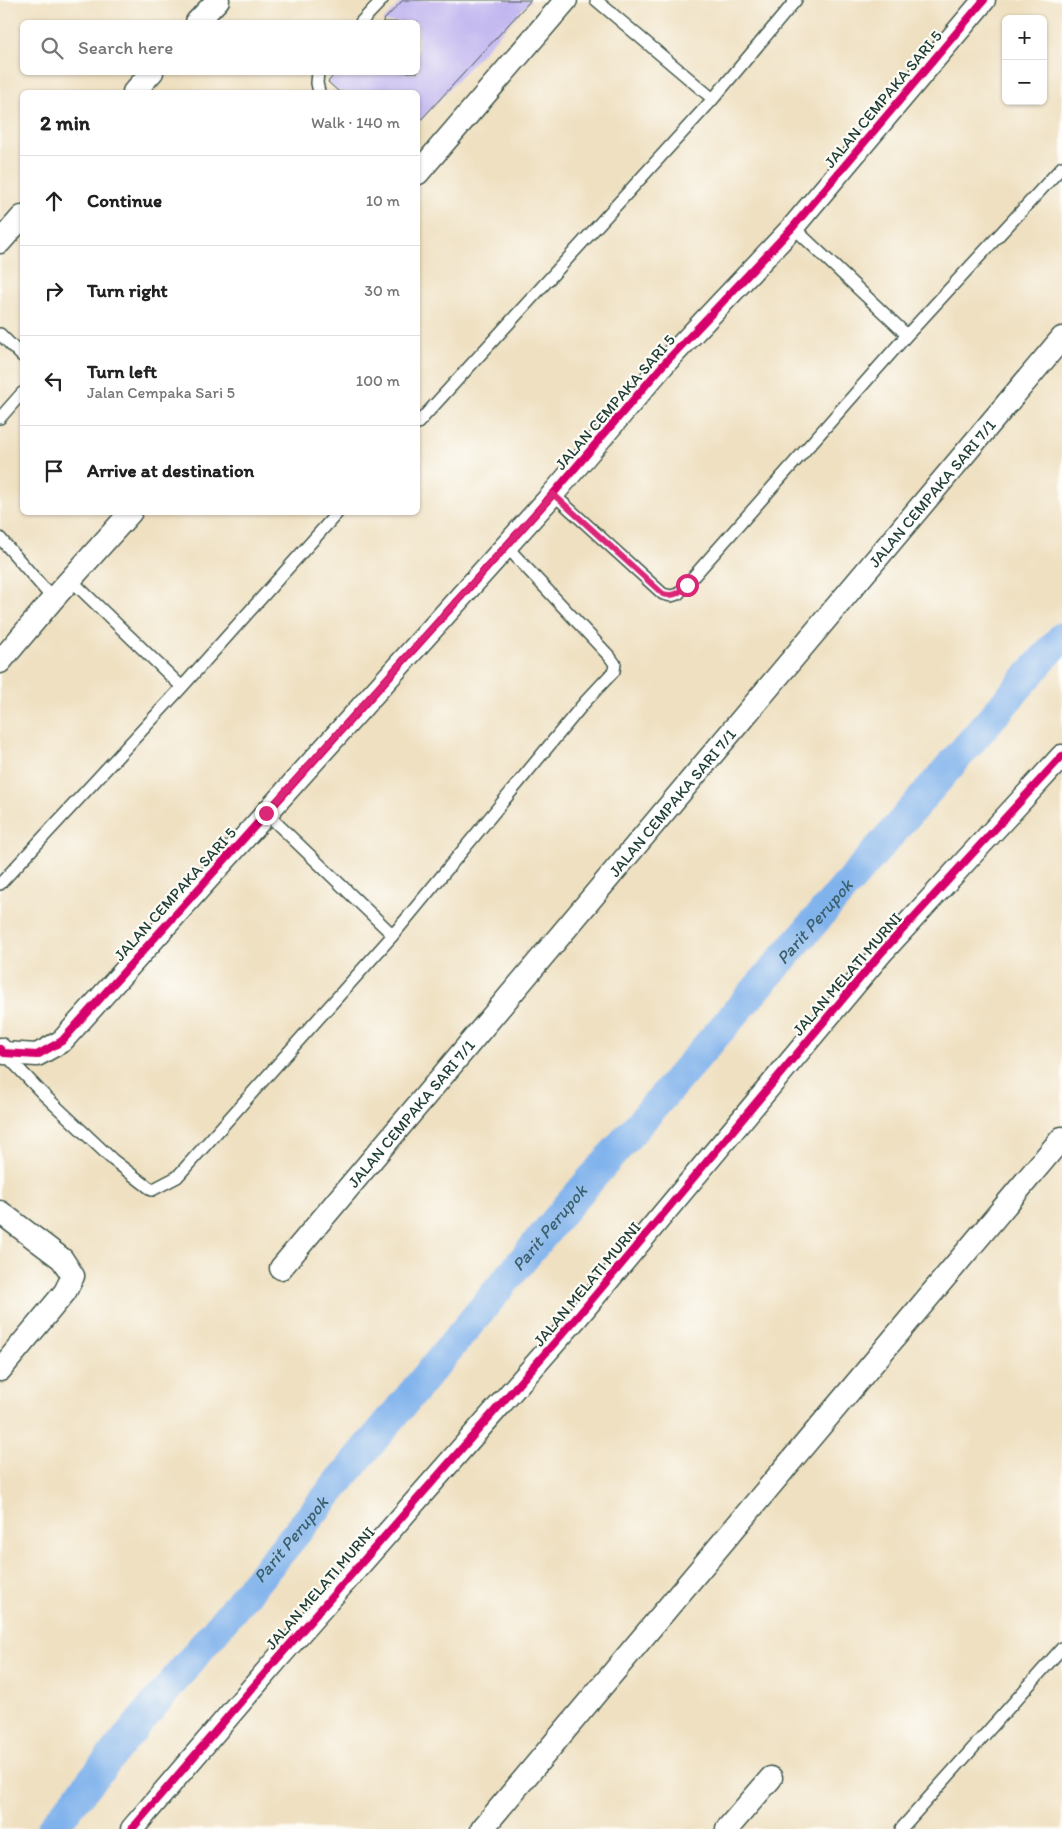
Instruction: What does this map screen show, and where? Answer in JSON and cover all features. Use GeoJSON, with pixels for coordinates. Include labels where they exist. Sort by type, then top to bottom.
{"type":"FeatureCollection","features":[{"type":"Feature","properties":{"kind":"street"},"geometry":{"type":"LineString","coordinates":[[199,20],[218,0]]}},
{"type":"Feature","properties":{"kind":"street"},"geometry":{"type":"LineString","coordinates":[[420,171],[566,0]]}},
{"type":"Feature","properties":{"kind":"street","name":"JALAN CEMPAKA SARI 5"},"geometry":{"type":"LineString","coordinates":[[2,1051],[37,1055],[62,1041],[553,494],[663,365],[792,227],[984,0]]}},
{"type":"Feature","properties":{"kind":"street"},"geometry":{"type":"LineString","coordinates":[[136,90],[149,75]]}},
{"type":"Feature","properties":{"kind":"street"},"geometry":{"type":"LineString","coordinates":[[0,242],[20,219]]}},
{"type":"Feature","properties":{"kind":"street","name":"JALAN CEMPAKA SARI 7/1"},"geometry":{"type":"LineString","coordinates":[[281,1268],[1062,338]]}},
{"type":"Feature","properties":{"kind":"street"},"geometry":{"type":"LineString","coordinates":[[0,662],[53,598],[128,515]]}},
{"type":"Feature","properties":{"kind":"street","name":"JALAN MELATI MURNI"},"geometry":{"type":"LineString","coordinates":[[132,1829],[284,1650],[578,1316],[882,952],[1062,756]]}},
{"type":"Feature","properties":{"kind":"street"},"geometry":{"type":"LineString","coordinates":[[482,1829],[1062,1138]]}},
{"type":"Feature","properties":{"kind":"street"},"geometry":{"type":"LineString","coordinates":[[0,1212],[62,1259],[73,1276],[64,1292],[0,1370]]}},
{"type":"Feature","properties":{"kind":"street"},"geometry":{"type":"LineString","coordinates":[[727,1829],[771,1778]]}},
{"type":"Feature","properties":{"kind":"lane"},"geometry":{"type":"LineString","coordinates":[[363,20],[382,0]]}},
{"type":"Feature","properties":{"kind":"lane"},"geometry":{"type":"LineString","coordinates":[[596,0],[713,99]]}},
{"type":"Feature","properties":{"kind":"lane"},"geometry":{"type":"LineString","coordinates":[[420,417],[713,99],[796,0]]}},
{"type":"Feature","properties":{"kind":"lane"},"geometry":{"type":"LineString","coordinates":[[318,75],[319,90]]}},
{"type":"Feature","properties":{"kind":"lane"},"geometry":{"type":"LineString","coordinates":[[553,494],[663,594],[672,596],[678,594],[907,335],[1062,167]]}},
{"type":"Feature","properties":{"kind":"lane"},"geometry":{"type":"LineString","coordinates":[[792,227],[907,335]]}},
{"type":"Feature","properties":{"kind":"lane"},"geometry":{"type":"LineString","coordinates":[[0,334],[20,354]]}},
{"type":"Feature","properties":{"kind":"lane"},"geometry":{"type":"LineString","coordinates":[[0,418],[20,395]]}},
{"type":"Feature","properties":{"kind":"lane"},"geometry":{"type":"LineString","coordinates":[[0,884],[182,687],[335,515]]}},
{"type":"Feature","properties":{"kind":"lane"},"geometry":{"type":"LineString","coordinates":[[0,538],[53,598]]}},
{"type":"Feature","properties":{"kind":"lane"},"geometry":{"type":"LineString","coordinates":[[2,1051],[42,1093],[113,1160],[152,1190],[177,1178],[393,936],[585,702],[614,671],[615,664],[610,657],[506,546]]}},
{"type":"Feature","properties":{"kind":"lane"},"geometry":{"type":"LineString","coordinates":[[70,579],[182,687]]}},
{"type":"Feature","properties":{"kind":"lane"},"geometry":{"type":"LineString","coordinates":[[266,813],[393,936]]}},
{"type":"Feature","properties":{"kind":"lane"},"geometry":{"type":"LineString","coordinates":[[901,1829],[1062,1648]]}},
{"type":"Feature","properties":{"kind":"building"},"geometry":{"type":"Polygon","coordinates":[[[403,0],[531,0],[420,121],[420,90],[337,90],[328,82],[334,75],[420,75],[420,20],[384,20],[403,0]]]}},
{"type":"Feature","properties":{"kind":"waterway","name":"Parit Perupok"},"geometry":{"type":"LineString","coordinates":[[51,1829],[564,1210],[1062,637]]}},
{"type":"Feature","properties":{"kind":"cycle path"},"geometry":{"type":"LineString","coordinates":[[0,1049],[4,1053],[37,1055],[62,1041],[553,494],[663,365],[793,227],[984,0]]}},
{"type":"Feature","properties":{"kind":"cycle path"},"geometry":{"type":"LineString","coordinates":[[132,1829],[278,1658],[578,1316],[882,952],[1062,756]]}},
{"type":"Feature","properties":{"kind":"route"},"geometry":{"type":"LineString","coordinates":[[266,813],[553,494],[663,594],[672,596],[678,594],[687,585]]}}]}
